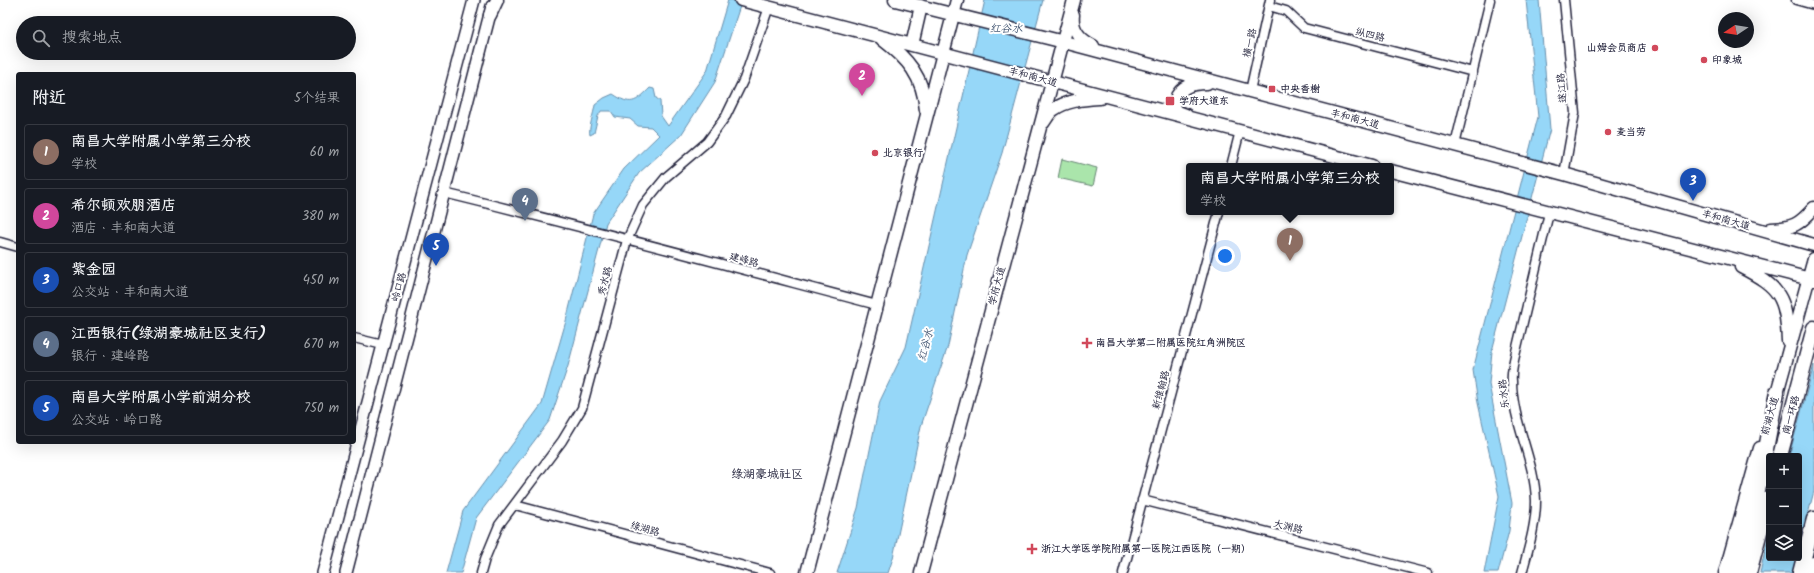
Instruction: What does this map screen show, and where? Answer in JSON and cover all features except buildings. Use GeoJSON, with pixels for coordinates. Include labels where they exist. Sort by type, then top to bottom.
{"type":"FeatureCollection","features":[{"type":"Feature","properties":{"kind":"highway","name":"南一环路"},"geometry":{"type":"LineString","coordinates":[[1781,453],[1814,328]]}},
{"type":"Feature","properties":{"kind":"highway"},"geometry":{"type":"LineString","coordinates":[[1736,573],[1758,490],[1777,392]]}},
{"type":"Feature","properties":{"kind":"highway"},"geometry":{"type":"LineString","coordinates":[[1749,573],[1766,509]]}},
{"type":"Feature","properties":{"kind":"highway"},"geometry":{"type":"LineString","coordinates":[[1800,573],[1814,519]]}},
{"type":"Feature","properties":{"kind":"highway"},"geometry":{"type":"LineString","coordinates":[[1812,573],[1814,564]]}},
{"type":"Feature","properties":{"kind":"main road"},"geometry":{"type":"LineString","coordinates":[[490,16],[497,0]]}},
{"type":"Feature","properties":{"kind":"main road","name":"丰和南大道"},"geometry":{"type":"LineString","coordinates":[[895,0],[920,3],[958,15],[1564,174],[1814,245]]}},
{"type":"Feature","properties":{"kind":"main road"},"geometry":{"type":"LineString","coordinates":[[807,573],[943,53],[958,15],[956,0]]}},
{"type":"Feature","properties":{"kind":"main road"},"geometry":{"type":"LineString","coordinates":[[1074,0],[1072,20],[1075,31],[1082,41],[1116,56]]}},
{"type":"Feature","properties":{"kind":"main road","name":"学府大道"},"geometry":{"type":"LineString","coordinates":[[921,573],[1074,0]]}},
{"type":"Feature","properties":{"kind":"main road","name":"丰和南大道"},"geometry":{"type":"LineString","coordinates":[[743,1],[1361,163]]}},
{"type":"Feature","properties":{"kind":"main road"},"geometry":{"type":"LineString","coordinates":[[912,45],[920,3]]}},
{"type":"Feature","properties":{"kind":"main road"},"geometry":{"type":"LineString","coordinates":[[878,36],[900,53],[913,68],[922,86],[926,118]]}},
{"type":"Feature","properties":{"kind":"main road"},"geometry":{"type":"LineString","coordinates":[[1209,123],[1178,112],[1174,108],[1174,99],[1177,93],[1186,86],[1197,83],[1220,83]]}},
{"type":"Feature","properties":{"kind":"main road"},"geometry":{"type":"LineString","coordinates":[[1040,127],[1052,110],[1065,104],[1082,99],[1111,97]]}},
{"type":"Feature","properties":{"kind":"main road"},"geometry":{"type":"LineString","coordinates":[[1394,172],[1812,280]]}},
{"type":"Feature","properties":{"kind":"main road"},"geometry":{"type":"LineString","coordinates":[[1759,229],[1788,228],[1802,222],[1814,208]]}},
{"type":"Feature","properties":{"kind":"main road"},"geometry":{"type":"LineString","coordinates":[[1720,256],[1761,277],[1772,287],[1784,302],[1787,320],[1788,353]]}},
{"type":"Feature","properties":{"kind":"main road","name":"前湖大道"},"geometry":{"type":"LineString","coordinates":[[1725,573],[1788,353],[1812,280],[1814,259]]}},
{"type":"Feature","properties":{"kind":"street","name":"岭口路"},"geometry":{"type":"LineString","coordinates":[[323,573],[474,0]]}},
{"type":"Feature","properties":{"kind":"street","name":"岭口路"},"geometry":{"type":"LineString","coordinates":[[346,573],[494,0]]}},
{"type":"Feature","properties":{"kind":"street"},"geometry":{"type":"LineString","coordinates":[[1455,145],[1490,0]]}},
{"type":"Feature","properties":{"kind":"street","name":"遂江路"},"geometry":{"type":"LineString","coordinates":[[1564,0],[1575,114],[1564,174]]}},
{"type":"Feature","properties":{"kind":"street"},"geometry":{"type":"LineString","coordinates":[[1796,0],[1814,4]]}},
{"type":"Feature","properties":{"kind":"street","name":"纵四路"},"geometry":{"type":"LineString","coordinates":[[1270,3],[1286,11],[1304,28],[1473,72]]}},
{"type":"Feature","properties":{"kind":"street","name":"横一路"},"geometry":{"type":"LineString","coordinates":[[1250,91],[1270,3]]}},
{"type":"Feature","properties":{"kind":"street","name":"秀水路"},"geometry":{"type":"LineString","coordinates":[[481,573],[499,525],[516,505],[562,441],[582,408],[627,240],[643,205],[666,177],[707,142],[726,116],[744,79],[769,7]]}},
{"type":"Feature","properties":{"kind":"street"},"geometry":{"type":"LineString","coordinates":[[1232,163],[1240,131]]}},
{"type":"Feature","properties":{"kind":"street","name":"建峰路"},"geometry":{"type":"LineString","coordinates":[[444,193],[589,228],[627,240],[877,305]]}},
{"type":"Feature","properties":{"kind":"street","name":"乐水路"},"geometry":{"type":"LineString","coordinates":[[1522,573],[1535,522],[1536,500],[1534,481],[1514,400],[1512,380],[1514,360],[1549,212]]}},
{"type":"Feature","properties":{"kind":"street","name":"新维翰路"},"geometry":{"type":"LineString","coordinates":[[1123,573],[1217,215]]}},
{"type":"Feature","properties":{"kind":"street"},"geometry":{"type":"LineString","coordinates":[[0,242],[16,246]]}},
{"type":"Feature","properties":{"kind":"street"},"geometry":{"type":"LineString","coordinates":[[356,339],[383,346]]}},
{"type":"Feature","properties":{"kind":"street","name":"大渊路"},"geometry":{"type":"LineString","coordinates":[[1142,500],[1428,573]]}},
{"type":"Feature","properties":{"kind":"street","name":"绿湖路"},"geometry":{"type":"LineString","coordinates":[[516,505],[770,573]]}},
{"type":"Feature","properties":{"kind":"green space"},"geometry":{"type":"Polygon","coordinates":[[[1062,159],[1097,168],[1093,186],[1058,178],[1062,159]]]}},
{"type":"Feature","properties":{"kind":"water"},"geometry":{"type":"Polygon","coordinates":[[[728,0],[742,0],[715,82],[681,135],[639,173],[606,223],[568,366],[550,420],[476,518],[461,573],[446,573],[463,511],[542,404],[566,321],[593,214],[624,169],[659,135],[651,127],[638,126],[630,119],[615,117],[611,111],[601,111],[598,116],[594,133],[590,135],[590,125],[595,105],[604,98],[613,94],[624,100],[633,101],[650,88],[654,89],[656,98],[660,101],[661,116],[668,126],[707,71],[728,0]]]}},
{"type":"Feature","properties":{"kind":"water","name":"红谷水"},"geometry":{"type":"Polygon","coordinates":[[[985,0],[1043,0],[1002,153],[967,255],[948,346],[921,426],[893,558],[888,573],[837,573],[858,508],[880,401],[906,347],[985,0]]]}},
{"type":"Feature","properties":{"kind":"water"},"geometry":{"type":"Polygon","coordinates":[[[1526,0],[1539,0],[1550,129],[1492,351],[1489,384],[1512,503],[1509,531],[1498,573],[1484,573],[1499,496],[1478,403],[1473,370],[1538,117],[1526,0]]]}},
{"type":"Feature","properties":{"kind":"water"},"geometry":{"type":"Polygon","coordinates":[[[1814,365],[1814,491],[1802,537],[1802,453],[1790,453],[1814,365]]]}},
{"type":"Feature","properties":{"kind":"water"},"geometry":{"type":"Polygon","coordinates":[[[1766,546],[1766,561],[1796,561],[1793,573],[1760,573],[1766,546]]]}},
{"type":"Feature","properties":{"kind":"place","name":"山姆会员商店"},"geometry":{"type":"Point","coordinates":[1655,48]}},
{"type":"Feature","properties":{"kind":"place","name":"印象城"},"geometry":{"type":"Point","coordinates":[1704,60]}},
{"type":"Feature","properties":{"kind":"place","name":"中央香榭"},"geometry":{"type":"Point","coordinates":[1272,89]}},
{"type":"Feature","properties":{"kind":"place","name":"希尔顿欢朋酒店"},"geometry":{"type":"Point","coordinates":[862,96]}},
{"type":"Feature","properties":{"kind":"place","name":"学府大道东"},"geometry":{"type":"Point","coordinates":[1170,101]}},
{"type":"Feature","properties":{"kind":"place","name":"麦当劳"},"geometry":{"type":"Point","coordinates":[1608,132]}},
{"type":"Feature","properties":{"kind":"place","name":"北京银行"},"geometry":{"type":"Point","coordinates":[875,153]}},
{"type":"Feature","properties":{"kind":"place","name":"紫金园"},"geometry":{"type":"Point","coordinates":[1693,201]}},
{"type":"Feature","properties":{"kind":"place","name":"江西银行(绿湖豪城社区支行)"},"geometry":{"type":"Point","coordinates":[525,221]}},
{"type":"Feature","properties":{"kind":"place","name":"南昌大学附属小学第三分校"},"geometry":{"type":"Point","coordinates":[1290,261]}},
{"type":"Feature","properties":{"kind":"place","name":"南昌大学附属小学前湖分校"},"geometry":{"type":"Point","coordinates":[436,266]}},
{"type":"Feature","properties":{"kind":"place","name":"南昌大学第二附属医院红角洲院区"},"geometry":{"type":"Point","coordinates":[1087,343]}},
{"type":"Feature","properties":{"kind":"place","name":"浙江大学医学院附属第一医院江西医院（一期）"},"geometry":{"type":"Point","coordinates":[1032,549]}},
{"type":"Feature","properties":{"kind":"district","name":"绿湖豪城社区"},"geometry":{"type":"Point","coordinates":[767,474]}}]}
